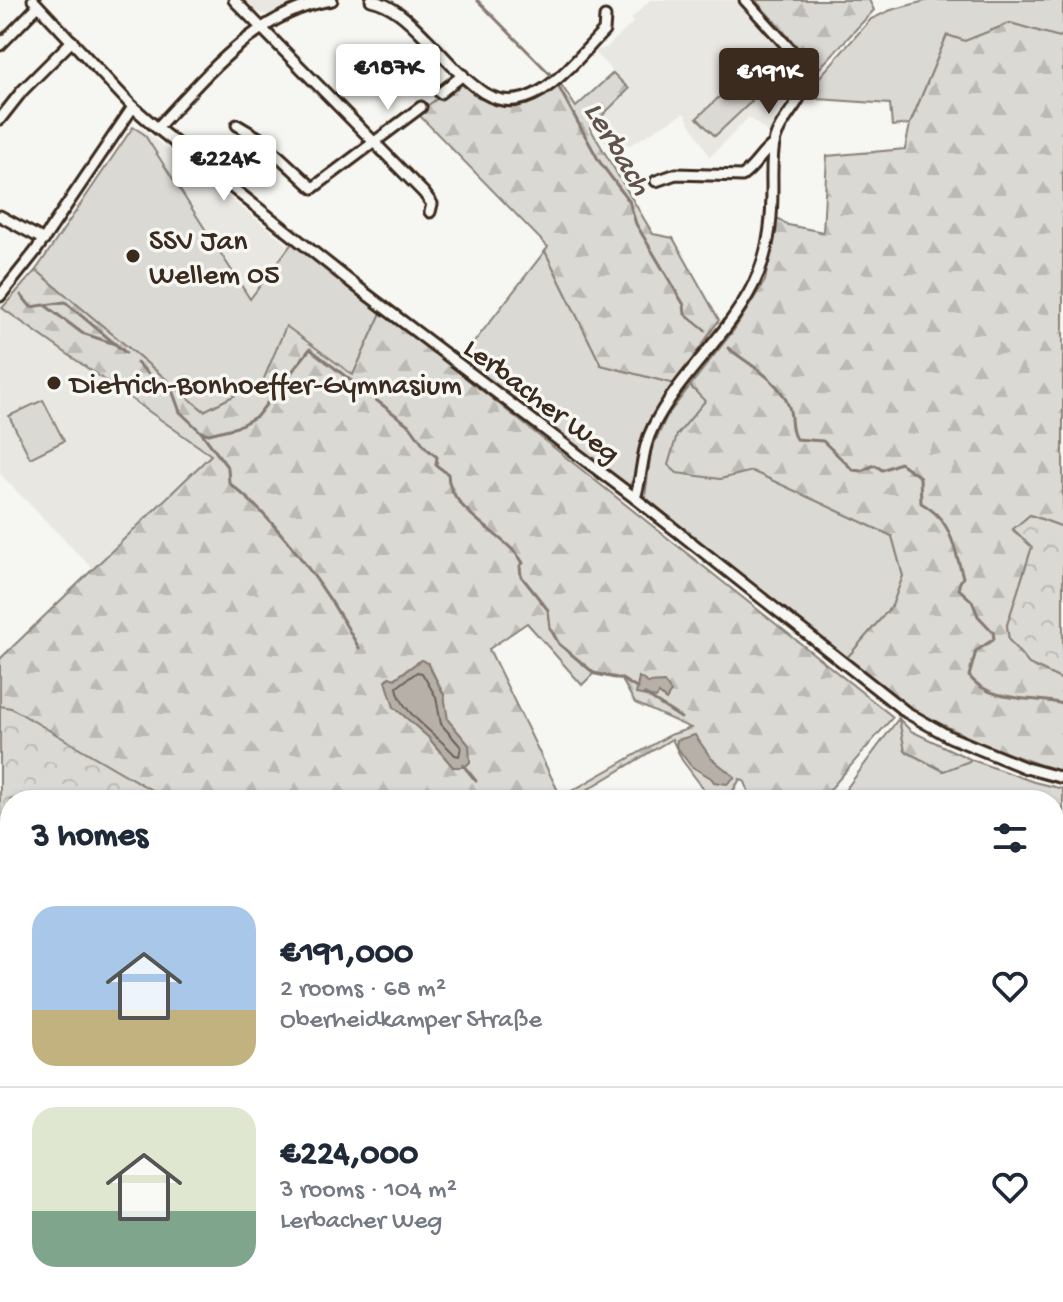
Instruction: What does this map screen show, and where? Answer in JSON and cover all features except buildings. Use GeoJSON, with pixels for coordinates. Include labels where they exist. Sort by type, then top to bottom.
{"type":"FeatureCollection","features":[{"type":"Feature","properties":{"kind":"street"},"geometry":{"type":"LineString","coordinates":[[234,0],[424,193],[432,204],[430,212]]}},
{"type":"Feature","properties":{"kind":"street"},"geometry":{"type":"LineString","coordinates":[[157,128],[216,66],[262,27],[290,11],[332,0]]}},
{"type":"Feature","properties":{"kind":"street"},"geometry":{"type":"LineString","coordinates":[[371,0],[391,7],[409,20],[481,91],[499,99],[523,100],[547,87],[604,31],[605,17]]}},
{"type":"Feature","properties":{"kind":"street"},"geometry":{"type":"LineString","coordinates":[[635,498],[651,430],[663,409],[741,308],[761,267],[772,219],[774,144],[805,86],[805,75],[797,57],[745,0]]}},
{"type":"Feature","properties":{"kind":"street"},"geometry":{"type":"LineString","coordinates":[[0,45],[35,3]]}},
{"type":"Feature","properties":{"kind":"street","name":"Lerbacher Weg"},"geometry":{"type":"LineString","coordinates":[[35,3],[133,107],[157,128],[906,712],[950,737],[1026,768],[1063,778]]}},
{"type":"Feature","properties":{"kind":"street"},"geometry":{"type":"LineString","coordinates":[[0,119],[22,91],[72,41]]}},
{"type":"Feature","properties":{"kind":"street"},"geometry":{"type":"LineString","coordinates":[[440,93],[463,75]]}},
{"type":"Feature","properties":{"kind":"street"},"geometry":{"type":"LineString","coordinates":[[0,296],[133,107]]}},
{"type":"Feature","properties":{"kind":"street"},"geometry":{"type":"LineString","coordinates":[[237,125],[259,138],[313,188],[421,107]]}},
{"type":"Feature","properties":{"kind":"street"},"geometry":{"type":"LineString","coordinates":[[656,181],[676,174],[742,176],[774,144]]}},
{"type":"Feature","properties":{"kind":"street"},"geometry":{"type":"LineString","coordinates":[[0,216],[40,238]]}},
{"type":"Feature","properties":{"kind":"shaded area"},"geometry":{"type":"Polygon","coordinates":[[[248,0],[307,0],[266,15],[254,12],[245,3],[248,0]]]}},
{"type":"Feature","properties":{"kind":"shaded area"},"geometry":{"type":"Polygon","coordinates":[[[650,0],[736,0],[788,57],[793,64],[797,86],[770,134],[749,117],[710,157],[684,113],[630,145],[607,145],[599,131],[605,120],[602,116],[629,89],[594,51],[606,48],[634,22],[631,19],[650,0]]]}},
{"type":"Feature","properties":{"kind":"shaded area"},"geometry":{"type":"Polygon","coordinates":[[[133,127],[142,129],[290,246],[250,300],[144,135],[133,127]]]}},
{"type":"Feature","properties":{"kind":"shaded area","name":"Dietrich-Bonhoeffer-Gymnasium"},"geometry":{"type":"Polygon","coordinates":[[[2,308],[211,455],[93,569],[0,474],[2,308]]]}},
{"type":"Feature","properties":{"kind":"green space"},"geometry":{"type":"Polygon","coordinates":[[[755,0],[869,0],[874,10],[814,74],[806,56],[755,0]]]}},
{"type":"Feature","properties":{"kind":"green space"},"geometry":{"type":"Polygon","coordinates":[[[929,0],[1063,0],[1063,35],[1059,37],[1010,23],[965,41],[947,35],[910,124],[892,126],[890,104],[818,99],[816,81],[871,19],[929,0]]]}},
{"type":"Feature","properties":{"kind":"green space"},"geometry":{"type":"Polygon","coordinates":[[[1010,23],[1059,37],[1063,35],[1063,527],[1030,515],[1013,530],[1032,547],[1007,625],[1009,640],[1029,664],[1063,680],[1063,773],[985,745],[908,708],[846,659],[892,606],[903,576],[892,536],[752,471],[720,479],[677,473],[668,465],[677,435],[705,401],[690,386],[734,330],[765,281],[777,218],[788,225],[823,232],[827,156],[905,149],[910,124],[947,35],[965,41],[1010,23]]]}},
{"type":"Feature","properties":{"kind":"green space"},"geometry":{"type":"Polygon","coordinates":[[[613,73],[629,89],[590,128],[653,234],[673,238],[719,320],[675,384],[601,365],[545,251],[548,247],[417,113],[462,81],[488,100],[527,105],[560,83],[576,107],[613,73]]]}},
{"type":"Feature","properties":{"kind":"green space"},"geometry":{"type":"Polygon","coordinates":[[[734,83],[752,101],[715,136],[697,118],[734,83]]]}},
{"type":"Feature","properties":{"kind":"green space","name":"SSV Jan Wellem 05"},"geometry":{"type":"Polygon","coordinates":[[[133,127],[144,134],[250,299],[293,242],[382,311],[353,375],[263,381],[204,411],[36,270],[133,127]]]}},
{"type":"Feature","properties":{"kind":"green space"},"geometry":{"type":"Polygon","coordinates":[[[545,251],[601,365],[675,384],[648,424],[628,487],[461,359],[545,251]]]}},
{"type":"Feature","properties":{"kind":"green space"},"geometry":{"type":"Polygon","coordinates":[[[36,270],[204,411],[263,381],[286,326],[353,375],[382,311],[893,717],[830,790],[748,790],[740,779],[734,790],[704,790],[682,760],[672,739],[587,790],[573,790],[670,735],[691,728],[635,703],[622,680],[593,674],[582,685],[527,623],[489,649],[558,790],[0,790],[0,659],[211,455],[2,308],[36,270]],[[421,660],[394,679],[389,677],[394,707],[428,737],[453,767],[469,745],[447,720],[444,695],[428,663],[421,660]]]}},
{"type":"Feature","properties":{"kind":"green space"},"geometry":{"type":"Polygon","coordinates":[[[690,386],[706,401],[677,435],[720,479],[752,471],[892,536],[903,576],[892,606],[846,659],[645,497],[651,451],[667,416],[690,386]]]}},
{"type":"Feature","properties":{"kind":"green space"},"geometry":{"type":"Polygon","coordinates":[[[43,400],[64,441],[30,458],[9,416],[43,400]]]}},
{"type":"Feature","properties":{"kind":"green space"},"geometry":{"type":"Polygon","coordinates":[[[1030,515],[1063,527],[1063,680],[1029,664],[1009,640],[1007,625],[1032,547],[1013,529],[1030,515]]]}},
{"type":"Feature","properties":{"kind":"green space"},"geometry":{"type":"Polygon","coordinates":[[[0,706],[11,708],[151,790],[0,790],[0,706]]]}},
{"type":"Feature","properties":{"kind":"green space"},"geometry":{"type":"Polygon","coordinates":[[[899,718],[905,751],[943,771],[972,760],[1063,789],[1063,790],[845,790],[899,718]]]}},
{"type":"Feature","properties":{"kind":"green space"},"geometry":{"type":"Polygon","coordinates":[[[899,719],[911,731],[972,760],[944,771],[905,751],[899,719]]]}},
{"type":"Feature","properties":{"kind":"water"},"geometry":{"type":"Polygon","coordinates":[[[421,660],[428,664],[444,695],[448,720],[469,745],[470,762],[465,767],[453,767],[428,737],[394,707],[386,681],[389,677],[395,679],[421,660]]]}},
{"type":"Feature","properties":{"kind":"water"},"geometry":{"type":"Polygon","coordinates":[[[639,677],[648,683],[664,682],[671,692],[666,700],[659,694],[656,698],[636,694],[639,677]]]}},
{"type":"Feature","properties":{"kind":"water"},"geometry":{"type":"Polygon","coordinates":[[[695,735],[711,758],[735,777],[727,784],[714,782],[691,766],[676,746],[677,740],[695,735]]]}},
{"type":"Feature","properties":{"kind":"waterway","name":"Lerbach"},"geometry":{"type":"LineString","coordinates":[[477,0],[553,77]]}},
{"type":"Feature","properties":{"kind":"waterway","name":"Lerbach"},"geometry":{"type":"LineString","coordinates":[[557,84],[599,161],[629,201],[636,224],[684,305],[685,314],[705,330]]}},
{"type":"Feature","properties":{"kind":"waterway"},"geometry":{"type":"LineString","coordinates":[[21,295],[31,307],[65,302],[126,353]]}},
{"type":"Feature","properties":{"kind":"waterway"},"geometry":{"type":"LineString","coordinates":[[46,306],[82,333],[115,344]]}},
{"type":"Feature","properties":{"kind":"waterway","name":"Lerbach"},"geometry":{"type":"LineString","coordinates":[[728,348],[763,374],[785,397],[796,439],[823,441],[853,470],[861,471],[875,465],[882,470],[900,463],[920,477],[921,503],[939,517],[953,544],[963,577],[959,589],[972,601],[978,616],[993,632],[994,639],[976,651],[969,676],[978,685],[1000,695],[1063,704]]}},
{"type":"Feature","properties":{"kind":"waterway"},"geometry":{"type":"LineString","coordinates":[[137,363],[157,382],[172,390],[180,412],[201,432],[209,434],[237,427],[257,416],[310,349],[411,427],[426,448],[437,457],[436,465],[448,474],[457,500],[505,542],[523,563],[520,566],[521,576],[548,610],[550,628],[559,644],[594,673],[622,679],[638,689]]}},
{"type":"Feature","properties":{"kind":"waterway"},"geometry":{"type":"LineString","coordinates":[[201,432],[228,468],[229,483],[266,517],[302,559],[359,648]]}},
{"type":"Feature","properties":{"kind":"waterway"},"geometry":{"type":"LineString","coordinates":[[644,694],[681,718]]}},
{"type":"Feature","properties":{"kind":"waterway"},"geometry":{"type":"LineString","coordinates":[[463,765],[476,781]]}},
{"type":"Feature","properties":{"kind":"place","name":"SSV Jan Wellem 05"},"geometry":{"type":"Point","coordinates":[133,256]}},
{"type":"Feature","properties":{"kind":"place","name":"Dietrich-Bonhoeffer-Gymnasium"},"geometry":{"type":"Point","coordinates":[54,383]}}]}
